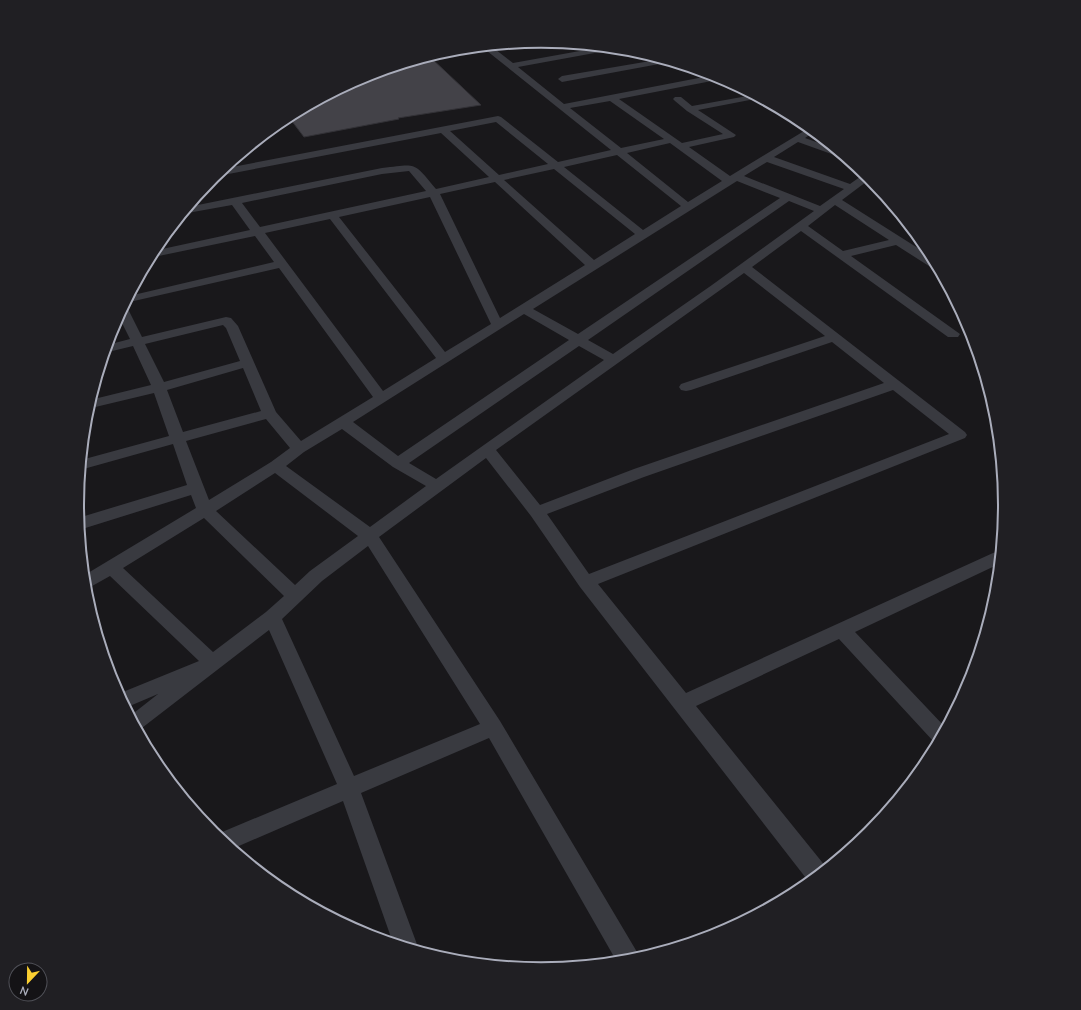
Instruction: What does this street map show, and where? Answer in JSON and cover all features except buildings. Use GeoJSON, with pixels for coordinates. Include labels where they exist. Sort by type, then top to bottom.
{"type":"FeatureCollection","features":[{"type":"Feature","properties":{"kind":"street"},"geometry":{"type":"LineString","coordinates":[[492,51],[688,207]]}},
{"type":"Feature","properties":{"kind":"street"},"geometry":{"type":"LineString","coordinates":[[510,66],[593,51]]}},
{"type":"Feature","properties":{"kind":"street"},"geometry":{"type":"LineString","coordinates":[[562,79],[655,63]]}},
{"type":"Feature","properties":{"kind":"street"},"geometry":{"type":"LineString","coordinates":[[562,107],[706,80]]}},
{"type":"Feature","properties":{"kind":"street"},"geometry":{"type":"LineString","coordinates":[[612,98],[677,143],[733,179],[788,197],[821,210]]}},
{"type":"Feature","properties":{"kind":"street"},"geometry":{"type":"LineString","coordinates":[[690,109],[749,98]]}},
{"type":"Feature","properties":{"kind":"street"},"geometry":{"type":"LineString","coordinates":[[160,253],[434,194],[619,152],[731,135],[678,100]]}},
{"type":"Feature","properties":{"kind":"street"},"geometry":{"type":"LineString","coordinates":[[229,171],[498,119],[643,235]]}},
{"type":"Feature","properties":{"kind":"street"},"geometry":{"type":"LineString","coordinates":[[443,130],[593,266]]}},
{"type":"Feature","properties":{"kind":"street"},"geometry":{"type":"LineString","coordinates":[[90,580],[276,466],[299,449],[807,134]]}},
{"type":"Feature","properties":{"kind":"street"},"geometry":{"type":"LineString","coordinates":[[798,139],[828,149]]}},
{"type":"Feature","properties":{"kind":"street"},"geometry":{"type":"LineString","coordinates":[[767,158],[851,188]]}},
{"type":"Feature","properties":{"kind":"street"},"geometry":{"type":"LineString","coordinates":[[193,209],[408,167],[416,172],[434,194],[498,326]]}},
{"type":"Feature","properties":{"kind":"street"},"geometry":{"type":"LineString","coordinates":[[138,721],[272,617],[316,576],[487,449],[744,267],[862,180]]}},
{"type":"Feature","properties":{"kind":"street"},"geometry":{"type":"LineString","coordinates":[[398,463],[788,197]]}},
{"type":"Feature","properties":{"kind":"street"},"geometry":{"type":"LineString","coordinates":[[834,200],[924,258]]}},
{"type":"Feature","properties":{"kind":"street"},"geometry":{"type":"LineString","coordinates":[[235,201],[381,398]]}},
{"type":"Feature","properties":{"kind":"street"},"geometry":{"type":"LineString","coordinates":[[333,216],[444,359]]}},
{"type":"Feature","properties":{"kind":"street"},"geometry":{"type":"LineString","coordinates":[[801,226],[952,334]]}},
{"type":"Feature","properties":{"kind":"street"},"geometry":{"type":"LineString","coordinates":[[840,255],[898,241]]}},
{"type":"Feature","properties":{"kind":"street"},"geometry":{"type":"LineString","coordinates":[[133,298],[281,264]]}},
{"type":"Feature","properties":{"kind":"street"},"geometry":{"type":"LineString","coordinates":[[586,582],[960,436],[744,267]]}},
{"type":"Feature","properties":{"kind":"street"},"geometry":{"type":"LineString","coordinates":[[524,309],[614,360]]}},
{"type":"Feature","properties":{"kind":"street"},"geometry":{"type":"LineString","coordinates":[[125,315],[159,387],[204,509],[295,596]]}},
{"type":"Feature","properties":{"kind":"street"},"geometry":{"type":"LineString","coordinates":[[112,347],[226,321],[232,326],[269,412],[299,449]]}},
{"type":"Feature","properties":{"kind":"street"},"geometry":{"type":"LineString","coordinates":[[686,387],[835,338]]}},
{"type":"Feature","properties":{"kind":"street"},"geometry":{"type":"LineString","coordinates":[[95,403],[247,363]]}},
{"type":"Feature","properties":{"kind":"street"},"geometry":{"type":"LineString","coordinates":[[537,512],[639,473],[895,384]]}},
{"type":"Feature","properties":{"kind":"street"},"geometry":{"type":"LineString","coordinates":[[85,464],[269,412]]}},
{"type":"Feature","properties":{"kind":"street"},"geometry":{"type":"LineString","coordinates":[[343,422],[398,463],[437,486]]}},
{"type":"Feature","properties":{"kind":"street"},"geometry":{"type":"LineString","coordinates":[[487,449],[537,512],[586,582],[815,871]]}},
{"type":"Feature","properties":{"kind":"street"},"geometry":{"type":"LineString","coordinates":[[276,466],[370,536],[493,727],[625,954]]}},
{"type":"Feature","properties":{"kind":"street"},"geometry":{"type":"LineString","coordinates":[[84,522],[195,488]]}},
{"type":"Feature","properties":{"kind":"street"},"geometry":{"type":"LineString","coordinates":[[682,704],[842,630],[994,564]]}},
{"type":"Feature","properties":{"kind":"street"},"geometry":{"type":"LineString","coordinates":[[110,567],[213,663]]}},
{"type":"Feature","properties":{"kind":"street"},"geometry":{"type":"LineString","coordinates":[[272,617],[349,788],[404,941]]}},
{"type":"Feature","properties":{"kind":"street"},"geometry":{"type":"LineString","coordinates":[[842,630],[937,732]]}},
{"type":"Feature","properties":{"kind":"street"},"geometry":{"type":"LineString","coordinates":[[127,699],[213,663]]}},
{"type":"Feature","properties":{"kind":"street"},"geometry":{"type":"LineString","coordinates":[[229,839],[493,727]]}}]}
